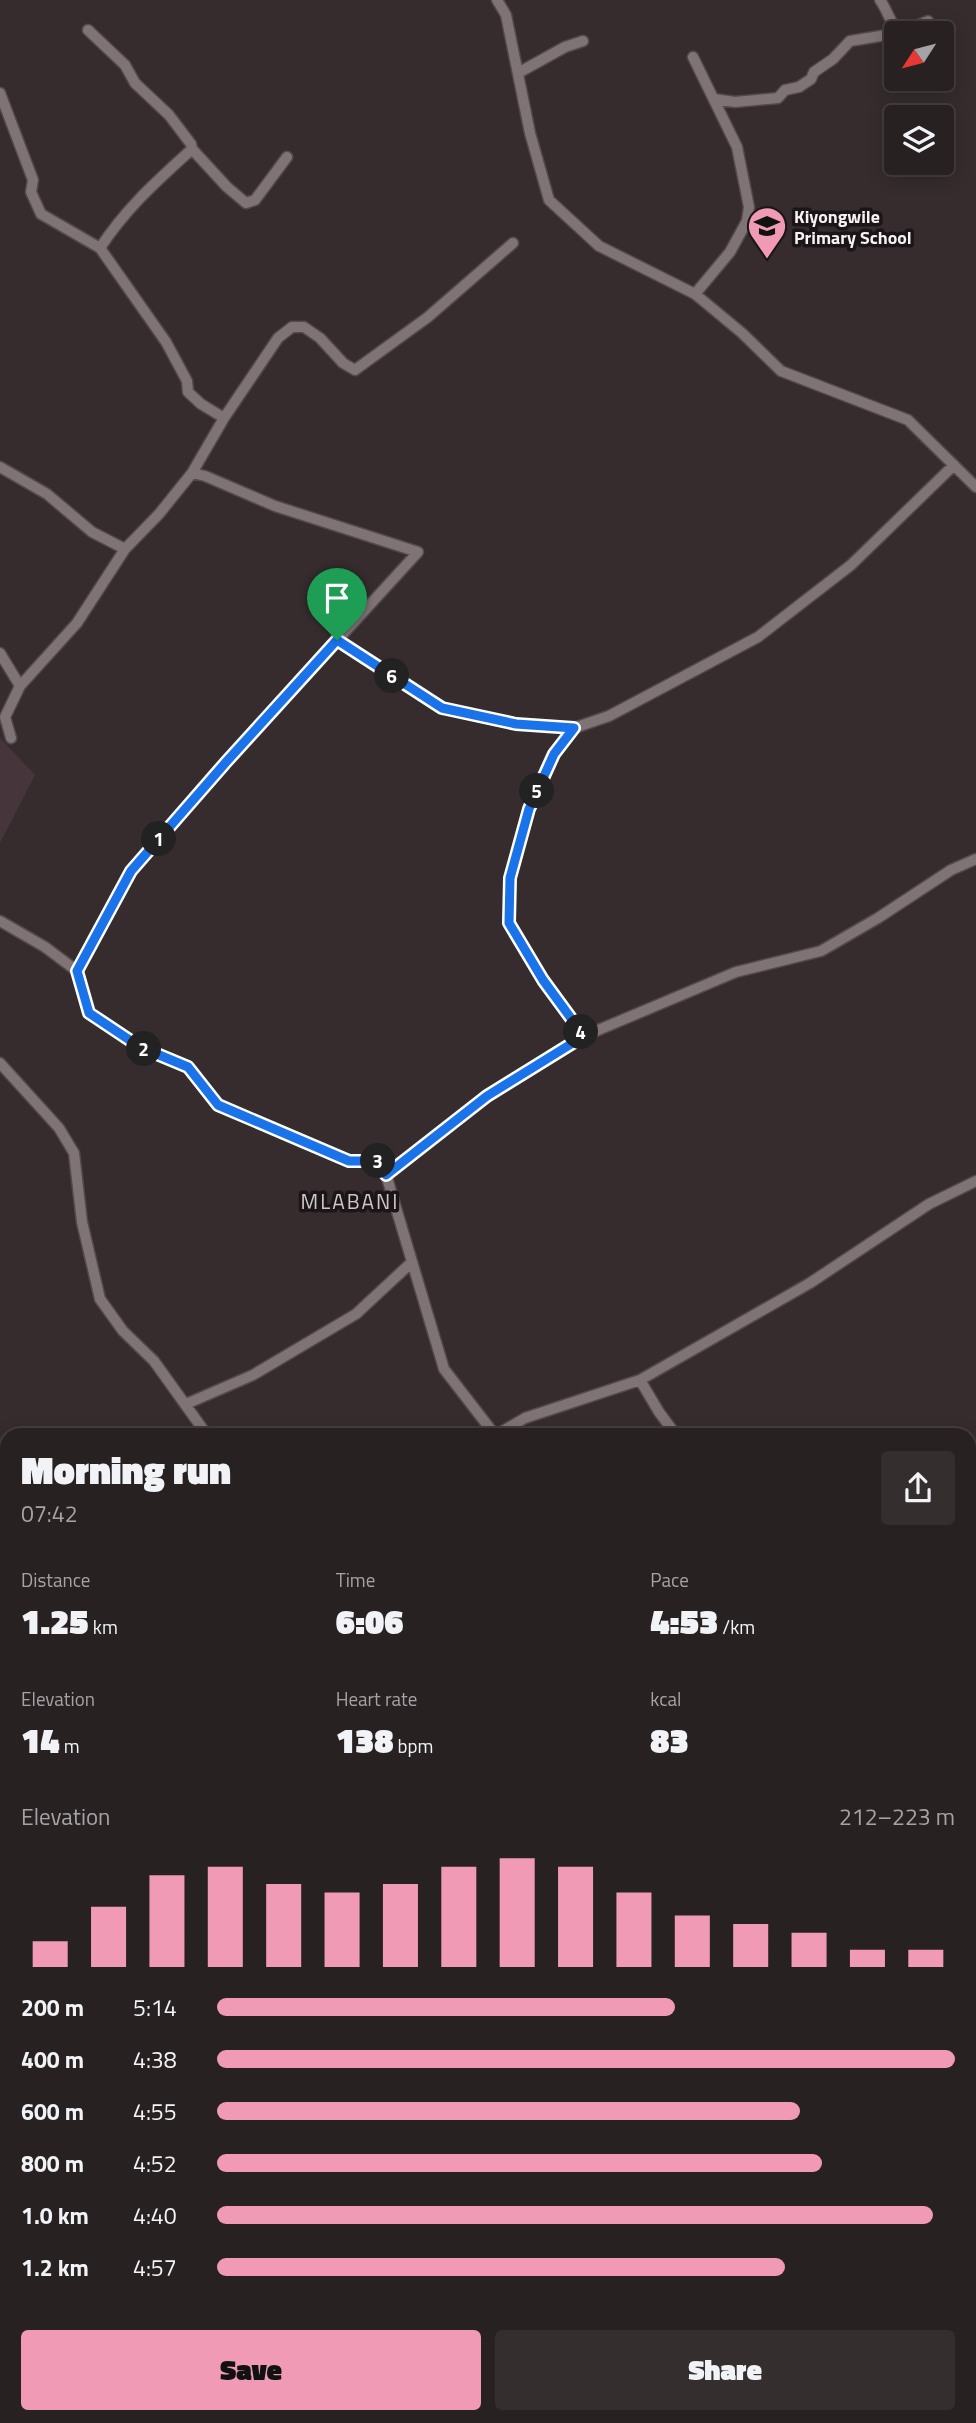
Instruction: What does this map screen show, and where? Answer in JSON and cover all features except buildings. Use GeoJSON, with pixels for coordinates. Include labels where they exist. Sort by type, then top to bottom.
{"type":"FeatureCollection","features":[{"type":"Feature","properties":{"kind":"street"},"geometry":{"type":"LineString","coordinates":[[497,0],[506,15],[530,133],[548,200],[599,246],[695,294],[741,332],[781,372],[908,420],[976,487]]}},
{"type":"Feature","properties":{"kind":"street"},"geometry":{"type":"LineString","coordinates":[[880,0],[890,21]]}},
{"type":"Feature","properties":{"kind":"street"},"geometry":{"type":"LineString","coordinates":[[88,30],[125,65],[135,83],[169,115],[192,149],[227,187],[246,203],[255,200],[287,158]]}},
{"type":"Feature","properties":{"kind":"street"},"geometry":{"type":"LineString","coordinates":[[714,99],[736,102],[778,98],[785,90],[799,87],[811,79],[814,72],[833,59],[850,41],[884,35]]}},
{"type":"Feature","properties":{"kind":"street"},"geometry":{"type":"LineString","coordinates":[[518,73],[583,40]]}},
{"type":"Feature","properties":{"kind":"street"},"geometry":{"type":"LineString","coordinates":[[693,57],[737,148],[749,207],[747,220],[730,252],[695,294]]}},
{"type":"Feature","properties":{"kind":"street"},"geometry":{"type":"LineString","coordinates":[[0,93],[33,180],[31,192],[41,214],[100,248],[166,342],[187,381],[188,391],[201,404],[224,418]]}},
{"type":"Feature","properties":{"kind":"street"},"geometry":{"type":"LineString","coordinates":[[100,248],[119,219],[192,149]]}},
{"type":"Feature","properties":{"kind":"street"},"geometry":{"type":"LineString","coordinates":[[10,738],[5,717],[20,686],[77,623],[125,549],[159,514],[192,473],[224,418],[278,338],[292,327],[304,327],[355,370],[428,317],[513,243]]}},
{"type":"Feature","properties":{"kind":"street"},"geometry":{"type":"LineString","coordinates":[[337,640],[442,708],[516,724],[574,728],[609,716],[758,636],[851,565],[954,465]]}},
{"type":"Feature","properties":{"kind":"street"},"geometry":{"type":"LineString","coordinates":[[0,467],[47,494],[92,532],[125,549]]}},
{"type":"Feature","properties":{"kind":"street"},"geometry":{"type":"LineString","coordinates":[[77,971],[131,871],[227,761],[418,552],[275,506],[192,473]]}},
{"type":"Feature","properties":{"kind":"street"},"geometry":{"type":"LineString","coordinates":[[0,653],[20,686]]}},
{"type":"Feature","properties":{"kind":"street"},"geometry":{"type":"LineString","coordinates":[[574,728],[554,754],[529,809],[510,878],[509,923],[543,980],[584,1036]]}},
{"type":"Feature","properties":{"kind":"street"},"geometry":{"type":"LineString","coordinates":[[386,1175],[487,1096],[584,1036],[736,972],[821,951],[878,918],[951,870],[976,859]]}},
{"type":"Feature","properties":{"kind":"street"},"geometry":{"type":"LineString","coordinates":[[0,921],[45,947],[77,971],[89,1013],[140,1047],[188,1067],[218,1105],[349,1161],[382,1161],[444,1369],[490,1428]]}},
{"type":"Feature","properties":{"kind":"street"},"geometry":{"type":"LineString","coordinates":[[0,1063],[59,1128],[74,1153],[82,1222],[100,1299],[123,1331],[153,1361],[202,1428]]}},
{"type":"Feature","properties":{"kind":"street"},"geometry":{"type":"LineString","coordinates":[[508,1428],[525,1418],[640,1380],[810,1283],[929,1204],[976,1181]]}},
{"type":"Feature","properties":{"kind":"street"},"geometry":{"type":"LineString","coordinates":[[186,1404],[253,1375],[356,1314],[412,1262]]}},
{"type":"Feature","properties":{"kind":"street"},"geometry":{"type":"LineString","coordinates":[[640,1380],[671,1428]]}},
{"type":"Feature","properties":{"kind":"shaded area"},"geometry":{"type":"Polygon","coordinates":[[[0,738],[35,775],[0,843],[0,738]]]}},
{"type":"Feature","properties":{"kind":"place","name":"Kiyongwile Primary School"},"geometry":{"type":"Point","coordinates":[767,260]}},
{"type":"Feature","properties":{"kind":"district","name":"MLABANI"},"geometry":{"type":"Point","coordinates":[350,1201]}},
{"type":"Feature","properties":{"kind":"route"},"geometry":{"type":"LineString","coordinates":[[337,640],[442,708],[516,724],[574,728],[554,754],[529,809],[510,878],[509,923],[543,980],[584,1036],[487,1096],[386,1175],[382,1161],[349,1161],[218,1105],[188,1067],[140,1047],[89,1013],[77,971],[131,871],[337,640]]}}]}
